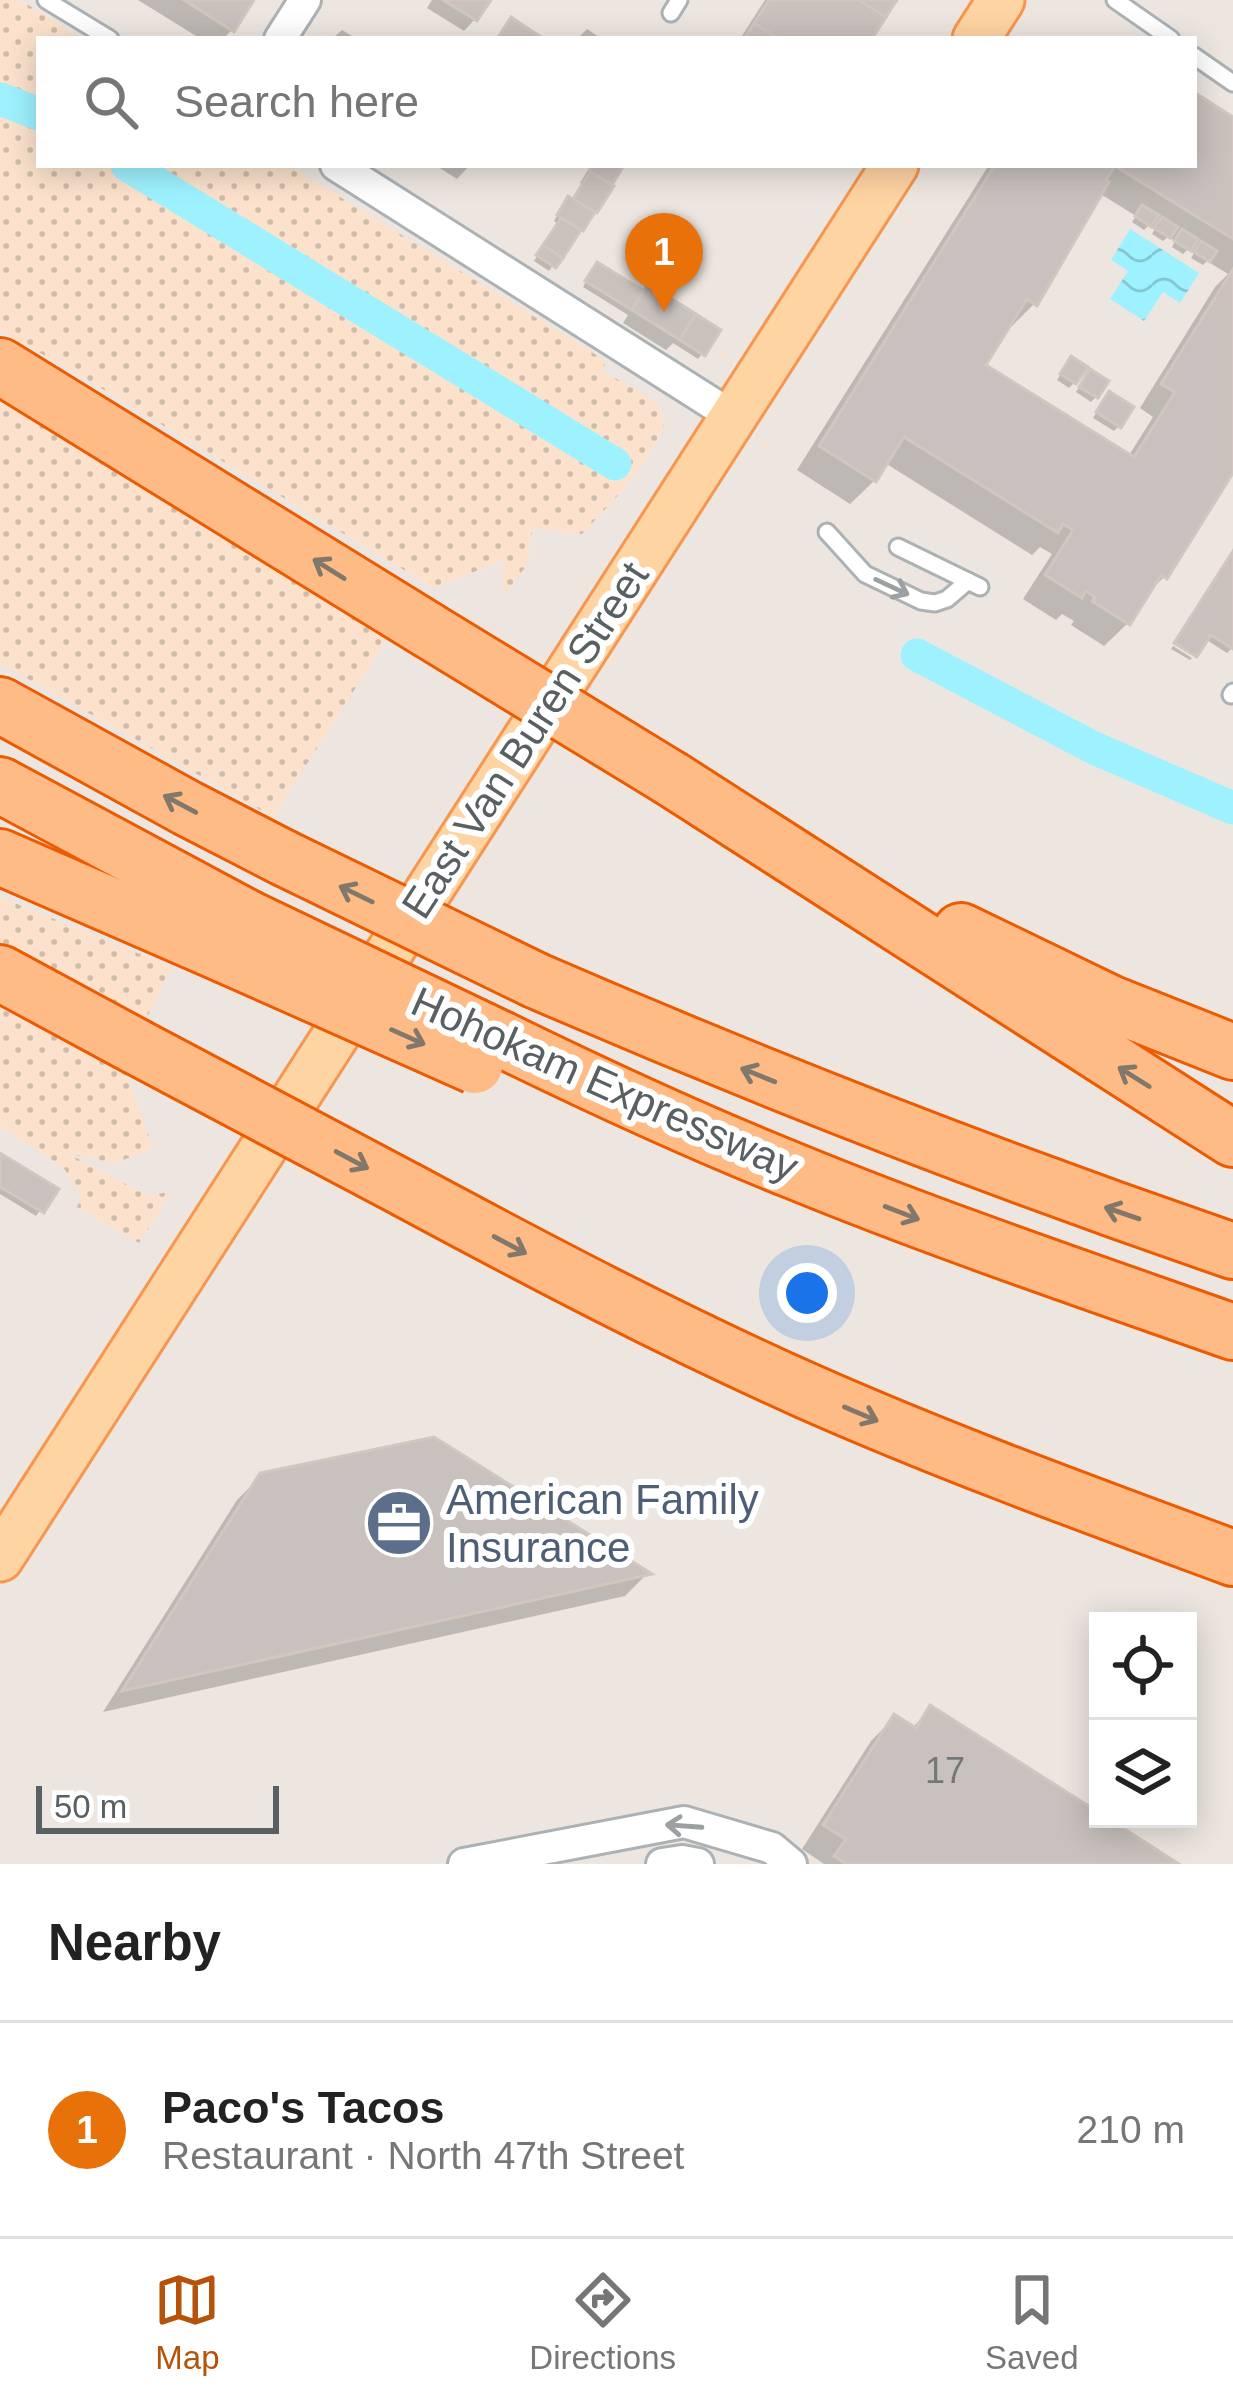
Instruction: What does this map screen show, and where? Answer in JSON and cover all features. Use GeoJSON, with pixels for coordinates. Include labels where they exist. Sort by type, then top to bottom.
{"type":"FeatureCollection","features":[{"type":"Feature","properties":{"kind":"highway"},"geometry":{"type":"LineString","coordinates":[[0,366],[672,779],[1233,1139]]}},
{"type":"Feature","properties":{"kind":"highway","name":"Hohokam Expressway"},"geometry":{"type":"LineString","coordinates":[[0,705],[284,858],[537,981],[857,1114],[1233,1251]]}},
{"type":"Feature","properties":{"kind":"highway"},"geometry":{"type":"LineString","coordinates":[[672,779],[1058,979],[1233,1052]]}},
{"type":"Feature","properties":{"kind":"highway","name":"Hohokam Expressway"},"geometry":{"type":"LineString","coordinates":[[0,785],[236,937],[490,1054],[667,1117],[953,1233],[1233,1332]]}},
{"type":"Feature","properties":{"kind":"highway"},"geometry":{"type":"LineString","coordinates":[[0,857],[236,937]]}},
{"type":"Feature","properties":{"kind":"highway"},"geometry":{"type":"LineString","coordinates":[[0,973],[629,1307],[922,1440],[1233,1558]]}},
{"type":"Feature","properties":{"kind":"main road"},"geometry":{"type":"LineString","coordinates":[[978,36],[1001,0]]}},
{"type":"Feature","properties":{"kind":"main road","name":"East Van Buren Street"},"geometry":{"type":"LineString","coordinates":[[0,1558],[893,168]]}},
{"type":"Feature","properties":{"kind":"street"},"geometry":{"type":"LineString","coordinates":[[282,36],[305,0]]}},
{"type":"Feature","properties":{"kind":"street"},"geometry":{"type":"LineString","coordinates":[[341,168],[732,416]]}},
{"type":"Feature","properties":{"kind":"street"},"geometry":{"type":"LineString","coordinates":[[464,1864],[684,1822],[772,1848],[791,1864]]}},
{"type":"Feature","properties":{"kind":"street"},"geometry":{"type":"LineString","coordinates":[[662,1864],[698,1864]]}},
{"type":"Feature","properties":{"kind":"lane"},"geometry":{"type":"LineString","coordinates":[[46,0],[105,36]]}},
{"type":"Feature","properties":{"kind":"lane"},"geometry":{"type":"LineString","coordinates":[[1115,0],[1167,36]]}},
{"type":"Feature","properties":{"kind":"lane"},"geometry":{"type":"LineString","coordinates":[[1197,58],[1233,83]]}},
{"type":"Feature","properties":{"kind":"lane"},"geometry":{"type":"LineString","coordinates":[[827,532],[866,574],[921,601],[935,603],[974,584],[898,547]]}},
{"type":"Feature","properties":{"kind":"sand"},"geometry":{"type":"Polygon","coordinates":[[[0,0],[20,0],[78,36],[36,36],[36,168],[293,168],[606,361],[602,370],[660,405],[664,429],[644,463],[582,534],[533,528],[526,566],[503,597],[503,560],[434,588],[0,331],[0,0]]]}},
{"type":"Feature","properties":{"kind":"sand"},"geometry":{"type":"Polygon","coordinates":[[[0,396],[387,639],[273,817],[0,663],[0,396]]]}},
{"type":"Feature","properties":{"kind":"sand"},"geometry":{"type":"Polygon","coordinates":[[[0,897],[172,967],[140,1031],[0,946],[0,897]]]}},
{"type":"Feature","properties":{"kind":"sand"},"geometry":{"type":"Polygon","coordinates":[[[0,998],[122,1063],[153,1148],[116,1163],[69,1154],[146,1195],[172,1192],[139,1243],[77,1207],[82,1195],[63,1167],[0,1126],[0,998]]]}},
{"type":"Feature","properties":{"kind":"water"},"geometry":{"type":"Polygon","coordinates":[[[1130,229],[1199,273],[1180,303],[1163,292],[1144,321],[1110,299],[1128,271],[1111,260],[1130,229]]]}},
{"type":"Feature","properties":{"kind":"building"},"geometry":{"type":"Polygon","coordinates":[[[184,0],[254,0],[234,32],[184,0]]]}},
{"type":"Feature","properties":{"kind":"building"},"geometry":{"type":"Polygon","coordinates":[[[443,0],[491,0],[477,21],[443,0]]]}},
{"type":"Feature","properties":{"kind":"building"},"geometry":{"type":"Polygon","coordinates":[[[769,0],[859,0],[886,17],[874,36],[774,36],[754,23],[769,0]]]}},
{"type":"Feature","properties":{"kind":"building"},"geometry":{"type":"Polygon","coordinates":[[[859,0],[897,0],[886,17],[859,0]]]}},
{"type":"Feature","properties":{"kind":"building"},"geometry":{"type":"Polygon","coordinates":[[[511,17],[540,36],[499,36],[511,17]]]}},
{"type":"Feature","properties":{"kind":"building"},"geometry":{"type":"Polygon","coordinates":[[[754,23],[774,36],[746,36],[754,23]]]}},
{"type":"Feature","properties":{"kind":"building"},"geometry":{"type":"Polygon","coordinates":[[[1197,94],[1233,117],[1233,239],[1118,168],[1197,168],[1197,94]]]}},
{"type":"Feature","properties":{"kind":"building"},"geometry":{"type":"Polygon","coordinates":[[[591,168],[622,168],[612,185],[591,168]]]}},
{"type":"Feature","properties":{"kind":"building"},"geometry":{"type":"Polygon","coordinates":[[[993,168],[1114,168],[1037,306],[1027,299],[986,365],[1134,457],[1175,392],[1161,384],[1233,269],[1233,473],[1167,579],[1161,575],[1130,625],[1092,601],[1095,597],[1086,591],[1082,598],[1045,575],[1073,530],[1063,524],[1058,533],[904,437],[876,482],[819,446],[993,168]]]}},
{"type":"Feature","properties":{"kind":"building"},"geometry":{"type":"Polygon","coordinates":[[[590,172],[614,186],[597,213],[573,199],[590,172]]]}},
{"type":"Feature","properties":{"kind":"building"},"geometry":{"type":"Polygon","coordinates":[[[568,196],[595,212],[583,231],[557,215],[568,196]]]}},
{"type":"Feature","properties":{"kind":"building"},"geometry":{"type":"Polygon","coordinates":[[[1142,205],[1159,215],[1151,227],[1135,216],[1142,205]]]}},
{"type":"Feature","properties":{"kind":"building"},"geometry":{"type":"Polygon","coordinates":[[[1162,217],[1178,227],[1170,238],[1154,228],[1162,217]]]}},
{"type":"Feature","properties":{"kind":"building"},"geometry":{"type":"Polygon","coordinates":[[[561,218],[581,230],[563,258],[543,245],[561,218]]]}},
{"type":"Feature","properties":{"kind":"building"},"geometry":{"type":"Polygon","coordinates":[[[1182,229],[1198,239],[1191,251],[1174,241],[1182,229]]]}},
{"type":"Feature","properties":{"kind":"building"},"geometry":{"type":"Polygon","coordinates":[[[1201,241],[1217,251],[1210,262],[1194,252],[1201,241]]]}},
{"type":"Feature","properties":{"kind":"building"},"geometry":{"type":"Polygon","coordinates":[[[543,245],[563,258],[556,268],[536,255],[543,245]]]}},
{"type":"Feature","properties":{"kind":"building"},"geometry":{"type":"Polygon","coordinates":[[[597,262],[644,291],[632,310],[585,281],[597,262]]]}},
{"type":"Feature","properties":{"kind":"building"},"geometry":{"type":"Polygon","coordinates":[[[648,284],[696,314],[680,340],[632,310],[648,284]]]}},
{"type":"Feature","properties":{"kind":"building"},"geometry":{"type":"Polygon","coordinates":[[[696,314],[721,330],[705,356],[680,340],[696,314]]]}},
{"type":"Feature","properties":{"kind":"building"},"geometry":{"type":"Polygon","coordinates":[[[1071,356],[1088,367],[1076,384],[1060,374],[1071,356]]]}},
{"type":"Feature","properties":{"kind":"building"},"geometry":{"type":"Polygon","coordinates":[[[1090,369],[1109,381],[1098,398],[1079,387],[1090,369]]]}},
{"type":"Feature","properties":{"kind":"building"},"geometry":{"type":"Polygon","coordinates":[[[1109,391],[1134,407],[1121,428],[1096,412],[1109,391]]]}},
{"type":"Feature","properties":{"kind":"building"},"geometry":{"type":"Polygon","coordinates":[[[1233,551],[1233,649],[1211,635],[1197,657],[1174,643],[1233,551]]]}},
{"type":"Feature","properties":{"kind":"building"},"geometry":{"type":"Polygon","coordinates":[[[0,1153],[59,1189],[44,1213],[0,1187],[0,1153]]]}},
{"type":"Feature","properties":{"kind":"building","name":"American Family Insurance"},"geometry":{"type":"Polygon","coordinates":[[[434,1437],[652,1574],[122,1691],[260,1473],[434,1437]]]}},
{"type":"Feature","properties":{"kind":"building"},"geometry":{"type":"Polygon","coordinates":[[[930,1705],[1089,1806],[1089,1828],[1123,1828],[1179,1864],[846,1864],[834,1856],[846,1839],[823,1825],[894,1714],[916,1728],[930,1705]]]}},
{"type":"Feature","properties":{"kind":"waterway"},"geometry":{"type":"LineString","coordinates":[[0,99],[36,113]]}},
{"type":"Feature","properties":{"kind":"waterway"},"geometry":{"type":"LineString","coordinates":[[132,168],[615,464]]}},
{"type":"Feature","properties":{"kind":"waterway"},"geometry":{"type":"LineString","coordinates":[[917,655],[1094,748],[1233,808]]}},
{"type":"Feature","properties":{"kind":"place","name":"Paco's Tacos"},"geometry":{"type":"Point","coordinates":[664,312]}},
{"type":"Feature","properties":{"kind":"place","name":"American Family Insurance"},"geometry":{"type":"Point","coordinates":[399,1523]}}]}
